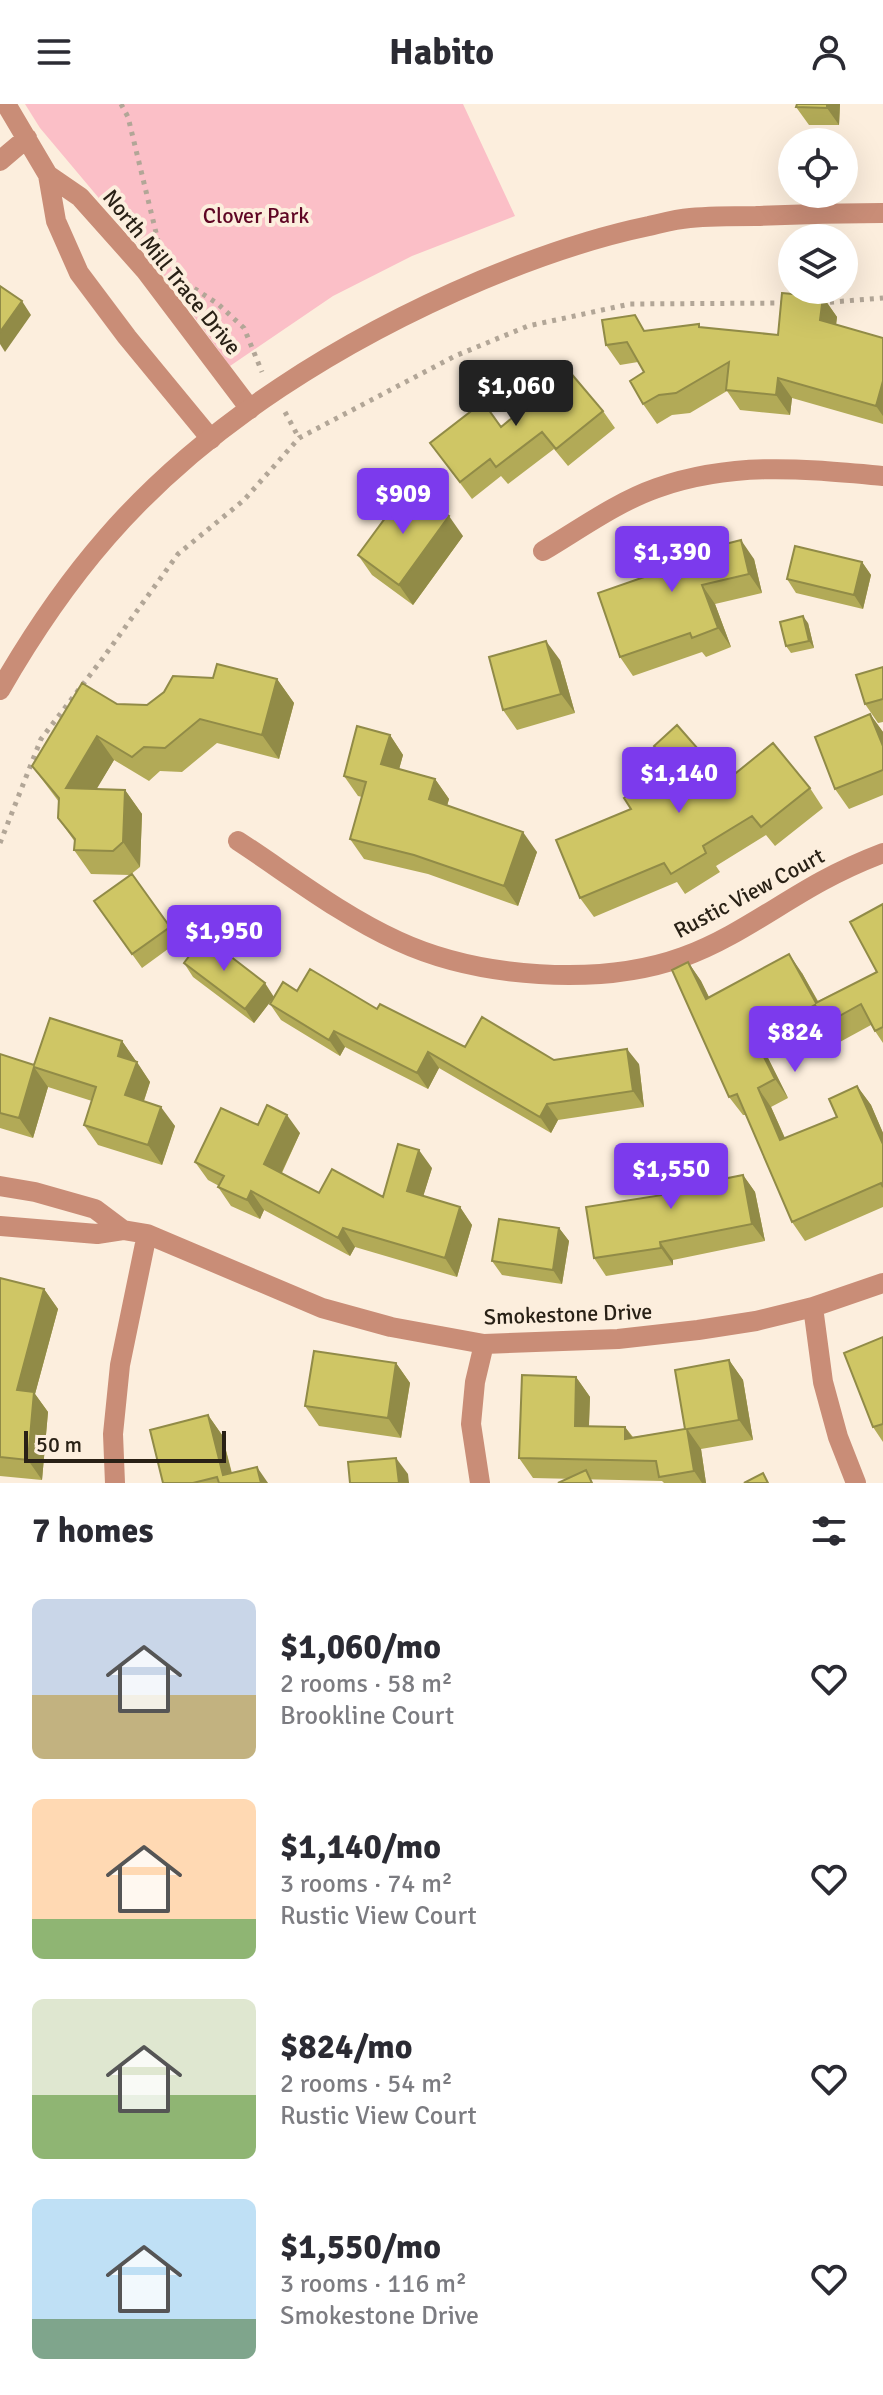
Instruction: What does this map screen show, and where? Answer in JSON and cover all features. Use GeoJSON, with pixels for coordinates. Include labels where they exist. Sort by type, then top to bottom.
{"type":"FeatureCollection","features":[{"type":"Feature","properties":{"kind":"street","name":"North Mill Trace Drive"},"geometry":{"type":"LineString","coordinates":[[6,104],[48,175],[56,221],[79,273],[211,439]]}},
{"type":"Feature","properties":{"kind":"street"},"geometry":{"type":"LineString","coordinates":[[0,161],[27,138]]}},
{"type":"Feature","properties":{"kind":"street","name":"North Mill Trace Drive"},"geometry":{"type":"LineString","coordinates":[[48,175],[80,197],[145,270],[250,409]]}},
{"type":"Feature","properties":{"kind":"street"},"geometry":{"type":"LineString","coordinates":[[0,690],[30,639],[67,587],[108,536],[149,493],[250,409],[358,339],[428,303],[539,256],[589,241],[689,218],[883,213]]}},
{"type":"Feature","properties":{"kind":"street"},"geometry":{"type":"LineString","coordinates":[[543,551],[656,489],[704,475],[757,468],[883,476]]}},
{"type":"Feature","properties":{"kind":"street","name":"Rustic View Court"},"geometry":{"type":"LineString","coordinates":[[238,841],[360,921],[398,941],[436,956],[503,970],[574,975],[638,969],[683,957],[723,939],[822,881],[883,853]]}},
{"type":"Feature","properties":{"kind":"street","name":"Smokestone Drive"},"geometry":{"type":"LineString","coordinates":[[0,1186],[35,1192],[95,1209],[123,1230]]}},
{"type":"Feature","properties":{"kind":"street","name":"Smokestone Drive"},"geometry":{"type":"LineString","coordinates":[[0,1226],[97,1234],[123,1230],[147,1234],[322,1308],[391,1327],[484,1344],[618,1339],[685,1332],[756,1321],[813,1307],[883,1283]]}},
{"type":"Feature","properties":{"kind":"street"},"geometry":{"type":"LineString","coordinates":[[115,1483],[113,1434],[120,1365],[147,1234]]}},
{"type":"Feature","properties":{"kind":"street"},"geometry":{"type":"LineString","coordinates":[[813,1307],[823,1382],[838,1437],[856,1483]]}},
{"type":"Feature","properties":{"kind":"street"},"geometry":{"type":"LineString","coordinates":[[480,1483],[471,1424],[475,1382],[484,1344]]}},
{"type":"Feature","properties":{"kind":"path"},"geometry":{"type":"LineString","coordinates":[[121,104],[128,117],[158,247],[167,259]]}},
{"type":"Feature","properties":{"kind":"path"},"geometry":{"type":"LineString","coordinates":[[186,283],[218,304],[244,328],[259,367],[299,438]]}},
{"type":"Feature","properties":{"kind":"path"},"geometry":{"type":"LineString","coordinates":[[858,300],[883,298]]}},
{"type":"Feature","properties":{"kind":"path"},"geometry":{"type":"LineString","coordinates":[[0,843],[41,739],[178,554],[244,500],[299,438],[455,356],[528,326],[630,304],[778,303]]}},
{"type":"Feature","properties":{"kind":"green space","name":"Clover Park"},"geometry":{"type":"Polygon","coordinates":[[[25,104],[463,104],[515,216],[412,256],[333,296],[230,366],[166,278],[40,128],[25,104]]]}},
{"type":"Feature","properties":{"kind":"building"},"geometry":{"type":"Polygon","coordinates":[[[797,104],[827,104],[827,108],[796,107],[797,104]]]}},
{"type":"Feature","properties":{"kind":"building"},"geometry":{"type":"Polygon","coordinates":[[[0,286],[22,301],[0,332],[0,286]]]}},
{"type":"Feature","properties":{"kind":"building"},"geometry":{"type":"Polygon","coordinates":[[[781,304],[822,304],[820,320],[883,338],[883,381],[876,406],[778,378],[776,395],[726,390],[729,362],[676,393],[659,395],[643,404],[630,381],[644,372],[627,342],[606,345],[602,320],[635,315],[644,331],[699,324],[699,327],[778,335],[781,304]]]}},
{"type":"Feature","properties":{"kind":"building"},"geometry":{"type":"Polygon","coordinates":[[[569,371],[603,411],[556,449],[542,432],[496,467],[490,459],[460,482],[430,443],[483,402],[501,427],[569,371]]]}},
{"type":"Feature","properties":{"kind":"building"},"geometry":{"type":"Polygon","coordinates":[[[408,487],[449,516],[399,585],[358,555],[408,487]]]}},
{"type":"Feature","properties":{"kind":"building"},"geometry":{"type":"Polygon","coordinates":[[[701,528],[706,549],[741,540],[749,574],[702,585],[718,628],[692,638],[690,633],[620,657],[598,593],[670,568],[662,537],[701,528]]]}},
{"type":"Feature","properties":{"kind":"building"},"geometry":{"type":"Polygon","coordinates":[[[795,546],[862,562],[854,595],[787,579],[795,546]]]}},
{"type":"Feature","properties":{"kind":"building"},"geometry":{"type":"Polygon","coordinates":[[[803,616],[809,641],[786,646],[780,622],[803,616]]]}},
{"type":"Feature","properties":{"kind":"building"},"geometry":{"type":"Polygon","coordinates":[[[546,641],[561,694],[503,710],[489,657],[546,641]]]}},
{"type":"Feature","properties":{"kind":"building"},"geometry":{"type":"Polygon","coordinates":[[[217,664],[277,679],[262,735],[200,719],[165,748],[144,747],[132,757],[97,736],[66,788],[125,790],[123,842],[113,851],[74,850],[75,839],[58,818],[59,798],[32,766],[82,683],[117,704],[147,705],[164,692],[173,676],[213,678],[217,664]]]}},
{"type":"Feature","properties":{"kind":"building"},"geometry":{"type":"Polygon","coordinates":[[[883,667],[883,699],[865,704],[856,675],[883,667]]]}},
{"type":"Feature","properties":{"kind":"building"},"geometry":{"type":"Polygon","coordinates":[[[870,714],[883,746],[883,770],[835,789],[815,737],[870,714]]]}},
{"type":"Feature","properties":{"kind":"building"},"geometry":{"type":"Polygon","coordinates":[[[677,725],[726,781],[773,743],[810,788],[761,827],[752,816],[703,846],[706,853],[671,874],[664,863],[580,898],[556,840],[631,809],[624,798],[673,768],[654,746],[677,725]]]}},
{"type":"Feature","properties":{"kind":"building"},"geometry":{"type":"Polygon","coordinates":[[[357,726],[390,735],[381,764],[435,779],[429,799],[523,832],[504,886],[414,855],[350,839],[366,782],[344,776],[357,726]]]}},
{"type":"Feature","properties":{"kind":"building"},"geometry":{"type":"Polygon","coordinates":[[[132,874],[170,927],[132,954],[94,901],[132,874]]]}},
{"type":"Feature","properties":{"kind":"building"},"geometry":{"type":"Polygon","coordinates":[[[883,904],[883,1027],[875,1031],[861,1004],[825,1024],[815,1005],[755,1039],[775,1079],[758,1088],[780,1140],[837,1117],[829,1099],[857,1086],[883,1141],[883,1187],[881,1183],[792,1222],[737,1094],[729,1097],[672,970],[688,962],[706,999],[789,954],[816,1003],[877,972],[850,922],[883,904]]]}},
{"type":"Feature","properties":{"kind":"building"},"geometry":{"type":"Polygon","coordinates":[[[204,936],[265,983],[245,1009],[184,963],[204,936]]]}},
{"type":"Feature","properties":{"kind":"building"},"geometry":{"type":"Polygon","coordinates":[[[310,969],[377,1009],[380,1004],[465,1047],[482,1017],[554,1060],[627,1049],[633,1091],[547,1104],[540,1117],[428,1052],[417,1073],[334,1031],[329,1040],[270,1004],[283,982],[297,991],[310,969]]]}},
{"type":"Feature","properties":{"kind":"building"},"geometry":{"type":"Polygon","coordinates":[[[50,1018],[122,1041],[118,1056],[137,1062],[125,1095],[161,1107],[148,1145],[84,1125],[96,1087],[34,1067],[19,1118],[0,1113],[0,1054],[34,1065],[50,1018]]]}},
{"type":"Feature","properties":{"kind":"building"},"geometry":{"type":"Polygon","coordinates":[[[267,1105],[287,1115],[264,1164],[319,1193],[332,1169],[383,1197],[398,1144],[419,1150],[407,1191],[460,1207],[445,1258],[343,1228],[338,1238],[251,1191],[247,1200],[218,1187],[224,1176],[195,1162],[221,1108],[258,1125],[267,1105]]]}},
{"type":"Feature","properties":{"kind":"building"},"geometry":{"type":"Polygon","coordinates":[[[706,1151],[713,1181],[743,1175],[752,1224],[660,1242],[661,1248],[594,1258],[586,1207],[675,1193],[668,1159],[706,1151]]]}},
{"type":"Feature","properties":{"kind":"building"},"geometry":{"type":"Polygon","coordinates":[[[499,1219],[559,1228],[553,1270],[492,1261],[499,1219]]]}},
{"type":"Feature","properties":{"kind":"building"},"geometry":{"type":"Polygon","coordinates":[[[0,1278],[44,1289],[17,1390],[34,1392],[28,1460],[0,1457],[0,1278]]]}},
{"type":"Feature","properties":{"kind":"building"},"geometry":{"type":"Polygon","coordinates":[[[883,1337],[883,1424],[873,1427],[844,1353],[883,1337]]]}},
{"type":"Feature","properties":{"kind":"building"},"geometry":{"type":"Polygon","coordinates":[[[314,1351],[396,1363],[388,1418],[305,1406],[314,1351]]]}},
{"type":"Feature","properties":{"kind":"building"},"geometry":{"type":"Polygon","coordinates":[[[729,1360],[739,1420],[687,1429],[694,1471],[659,1477],[656,1461],[519,1458],[522,1375],[576,1377],[575,1426],[625,1427],[625,1439],[685,1429],[675,1370],[729,1360]]]}},
{"type":"Feature","properties":{"kind":"building"},"geometry":{"type":"Polygon","coordinates":[[[208,1415],[223,1475],[257,1467],[261,1483],[219,1483],[217,1477],[193,1483],[163,1483],[150,1430],[208,1415]]]}},
{"type":"Feature","properties":{"kind":"building"},"geometry":{"type":"Polygon","coordinates":[[[396,1458],[399,1483],[350,1483],[348,1462],[396,1458]]]}},
{"type":"Feature","properties":{"kind":"building"},"geometry":{"type":"Polygon","coordinates":[[[586,1470],[592,1483],[558,1483],[586,1470]]]}},
{"type":"Feature","properties":{"kind":"building"},"geometry":{"type":"Polygon","coordinates":[[[763,1473],[768,1483],[744,1483],[763,1473]]]}}]}
